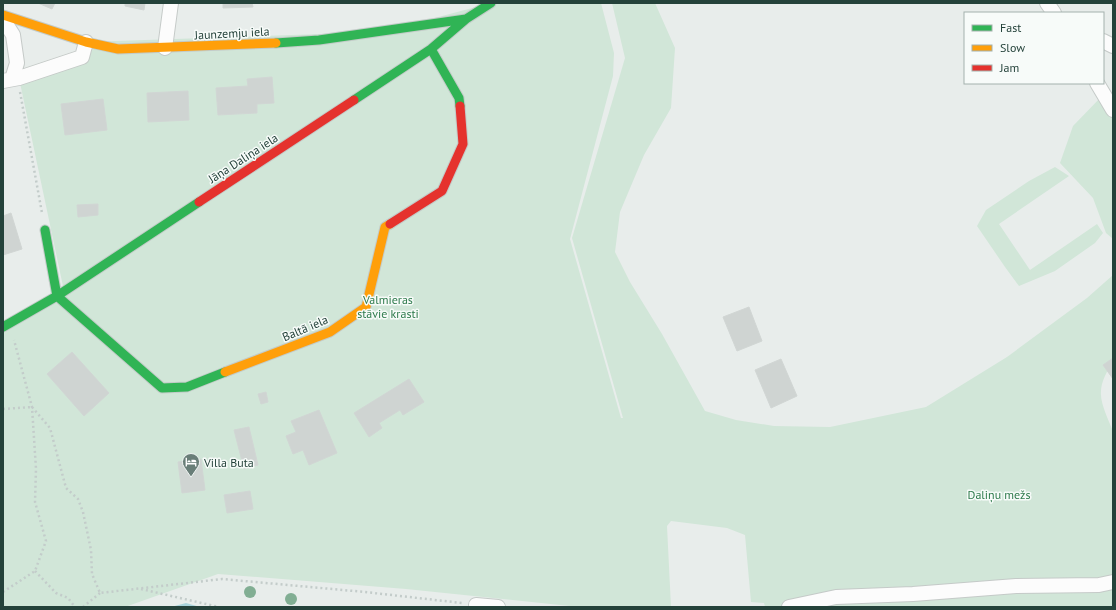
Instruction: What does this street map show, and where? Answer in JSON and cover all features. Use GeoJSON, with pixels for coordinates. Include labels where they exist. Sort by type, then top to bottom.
{"type":"FeatureCollection","features":[{"type":"Feature","properties":{"kind":"street"},"geometry":{"type":"LineString","coordinates":[[165,48],[172,3]]}},
{"type":"Feature","properties":{"kind":"street","name":"Jāņa Daliņa iela"},"geometry":{"type":"LineString","coordinates":[[6,325],[57,296],[431,49],[466,19],[492,3]]}},
{"type":"Feature","properties":{"kind":"street"},"geometry":{"type":"LineString","coordinates":[[1047,3],[1053,12]]}},
{"type":"Feature","properties":{"kind":"street","name":"Jaunzemju iela"},"geometry":{"type":"LineString","coordinates":[[3,15],[86,42],[118,49],[319,40],[466,19]]}},
{"type":"Feature","properties":{"kind":"street"},"geometry":{"type":"LineString","coordinates":[[3,18],[14,35],[17,63],[11,79]]}},
{"type":"Feature","properties":{"kind":"street"},"geometry":{"type":"LineString","coordinates":[[11,79],[82,57],[86,42]]}},
{"type":"Feature","properties":{"kind":"street"},"geometry":{"type":"LineString","coordinates":[[1104,42],[1113,46]]}},
{"type":"Feature","properties":{"kind":"street","name":"Baltā iela"},"geometry":{"type":"LineString","coordinates":[[57,296],[162,388],[187,387],[330,332],[366,307],[385,227],[442,191],[463,144],[459,98],[431,49]]}},
{"type":"Feature","properties":{"kind":"street"},"geometry":{"type":"LineString","coordinates":[[1098,84],[1113,110]]}},
{"type":"Feature","properties":{"kind":"street"},"geometry":{"type":"LineString","coordinates":[[45,230],[57,296]]}},
{"type":"Feature","properties":{"kind":"street"},"geometry":{"type":"LineString","coordinates":[[789,607],[836,597],[913,594],[1016,586],[1099,585],[1113,582]]}},
{"type":"Feature","properties":{"kind":"street"},"geometry":{"type":"LineString","coordinates":[[476,605],[498,607]]}},
{"type":"Feature","properties":{"kind":"path"},"geometry":{"type":"LineString","coordinates":[[11,79],[45,230]]}},
{"type":"Feature","properties":{"kind":"path"},"geometry":{"type":"LineString","coordinates":[[3,592],[35,571],[46,541],[35,502],[36,469],[32,407],[6,325]]}},
{"type":"Feature","properties":{"kind":"path"},"geometry":{"type":"LineString","coordinates":[[3,408],[32,407]]}},
{"type":"Feature","properties":{"kind":"path"},"geometry":{"type":"LineString","coordinates":[[32,407],[50,428],[66,488],[78,499],[83,512],[91,550],[92,574],[100,593]]}},
{"type":"Feature","properties":{"kind":"path"},"geometry":{"type":"LineString","coordinates":[[35,571],[56,593],[68,598],[75,607]]}},
{"type":"Feature","properties":{"kind":"path"},"geometry":{"type":"LineString","coordinates":[[83,607],[100,593],[222,579],[365,592],[476,605]]}},
{"type":"Feature","properties":{"kind":"path"},"geometry":{"type":"LineString","coordinates":[[138,589],[219,607]]}},
{"type":"Feature","properties":{"kind":"green space"},"geometry":{"type":"Polygon","coordinates":[[[491,3],[601,3],[614,53],[613,76],[570,239],[621,418],[623,418],[572,238],[625,58],[612,3],[655,3],[675,48],[671,108],[644,155],[620,212],[615,252],[630,282],[662,334],[705,411],[736,420],[774,426],[830,427],[926,407],[1007,357],[1087,298],[1113,275],[1113,362],[1104,377],[1101,399],[1113,431],[1113,607],[765,607],[764,603],[751,602],[745,535],[727,528],[671,521],[667,526],[671,607],[579,607],[406,589],[218,574],[125,607],[3,607],[3,327],[64,291],[19,78],[82,57],[86,42],[382,32],[491,3]]]}},
{"type":"Feature","properties":{"kind":"green space"},"geometry":{"type":"Polygon","coordinates":[[[1113,94],[1113,239],[1106,233],[1093,198],[1060,163],[1073,126],[1102,96],[1103,99],[1113,94]]]}},
{"type":"Feature","properties":{"kind":"green space"},"geometry":{"type":"Polygon","coordinates":[[[1055,167],[1069,176],[999,224],[1030,270],[1097,224],[1103,233],[1095,243],[1055,271],[1019,286],[977,226],[986,210],[1029,181],[1055,167]]]}},
{"type":"Feature","properties":{"kind":"water"},"geometry":{"type":"Polygon","coordinates":[[[186,603],[200,607],[171,607],[186,603]]]}},
{"type":"Feature","properties":{"kind":"building"},"geometry":{"type":"Polygon","coordinates":[[[38,3],[55,3],[52,9],[38,3]]]}},
{"type":"Feature","properties":{"kind":"building"},"geometry":{"type":"Polygon","coordinates":[[[125,3],[145,3],[144,10],[125,6],[125,3]]]}},
{"type":"Feature","properties":{"kind":"building"},"geometry":{"type":"Polygon","coordinates":[[[223,3],[252,3],[253,7],[223,8],[223,3]]]}},
{"type":"Feature","properties":{"kind":"building"},"geometry":{"type":"Polygon","coordinates":[[[272,77],[274,103],[257,104],[257,113],[218,115],[216,88],[248,86],[247,79],[272,77]]]}},
{"type":"Feature","properties":{"kind":"building"},"geometry":{"type":"Polygon","coordinates":[[[188,91],[189,120],[148,122],[147,93],[188,91]]]}},
{"type":"Feature","properties":{"kind":"building"},"geometry":{"type":"Polygon","coordinates":[[[103,99],[107,130],[65,135],[61,104],[103,99]]]}},
{"type":"Feature","properties":{"kind":"building"},"geometry":{"type":"Polygon","coordinates":[[[98,204],[98,215],[78,217],[77,205],[98,204]]]}},
{"type":"Feature","properties":{"kind":"building"},"geometry":{"type":"Polygon","coordinates":[[[11,213],[22,249],[3,255],[3,216],[11,213]]]}},
{"type":"Feature","properties":{"kind":"building"},"geometry":{"type":"Polygon","coordinates":[[[749,307],[762,341],[737,351],[723,317],[749,307]]]}},
{"type":"Feature","properties":{"kind":"building"},"geometry":{"type":"Polygon","coordinates":[[[72,352],[109,393],[84,416],[47,374],[72,352]]]}},
{"type":"Feature","properties":{"kind":"building"},"geometry":{"type":"Polygon","coordinates":[[[1113,358],[1113,379],[1103,365],[1113,358]]]}},
{"type":"Feature","properties":{"kind":"building"},"geometry":{"type":"Polygon","coordinates":[[[781,359],[797,396],[771,408],[755,370],[781,359]]]}},
{"type":"Feature","properties":{"kind":"building"},"geometry":{"type":"Polygon","coordinates":[[[409,379],[424,402],[403,415],[400,410],[379,423],[382,428],[369,437],[354,413],[409,379]]]}},
{"type":"Feature","properties":{"kind":"building"},"geometry":{"type":"Polygon","coordinates":[[[266,392],[268,402],[261,404],[258,394],[266,392]]]}},
{"type":"Feature","properties":{"kind":"building"},"geometry":{"type":"Polygon","coordinates":[[[319,410],[337,453],[309,465],[303,450],[293,454],[286,436],[296,432],[291,421],[319,410]]]}},
{"type":"Feature","properties":{"kind":"building"},"geometry":{"type":"Polygon","coordinates":[[[249,427],[258,465],[244,469],[234,430],[249,427]]]}},
{"type":"Feature","properties":{"kind":"building"},"geometry":{"type":"Polygon","coordinates":[[[201,459],[205,490],[182,493],[178,462],[201,459]]]}},
{"type":"Feature","properties":{"kind":"building"},"geometry":{"type":"Polygon","coordinates":[[[250,491],[253,509],[227,513],[224,495],[250,491]]]}},
{"type":"Feature","properties":{"kind":"traffic: fast"},"geometry":{"type":"LineString","coordinates":[[354,100],[431,49],[466,19],[491,3]]}},
{"type":"Feature","properties":{"kind":"traffic: fast"},"geometry":{"type":"LineString","coordinates":[[276,43],[319,40],[466,19]]}},
{"type":"Feature","properties":{"kind":"traffic: fast"},"geometry":{"type":"LineString","coordinates":[[431,49],[459,98],[460,106]]}},
{"type":"Feature","properties":{"kind":"traffic: fast"},"geometry":{"type":"LineString","coordinates":[[3,327],[57,296],[199,202]]}},
{"type":"Feature","properties":{"kind":"traffic: fast"},"geometry":{"type":"LineString","coordinates":[[45,230],[57,296],[162,388],[187,387],[225,372]]}},
{"type":"Feature","properties":{"kind":"traffic: slow"},"geometry":{"type":"LineString","coordinates":[[3,15],[86,42],[118,49],[276,43]]}},
{"type":"Feature","properties":{"kind":"traffic: slow"},"geometry":{"type":"LineString","coordinates":[[225,372],[330,332],[366,307],[385,227],[390,224]]}},
{"type":"Feature","properties":{"kind":"traffic: jam"},"geometry":{"type":"LineString","coordinates":[[199,202],[354,100]]}},
{"type":"Feature","properties":{"kind":"traffic: jam"},"geometry":{"type":"LineString","coordinates":[[390,224],[442,191],[463,144],[460,106]]}},
{"type":"Feature","properties":{"kind":"place","name":"Villa Buta"},"geometry":{"type":"Point","coordinates":[191,477]}},
{"type":"Feature","properties":{"kind":"park label","name":"Valmieras stāvie krasti"},"geometry":{"type":"Point","coordinates":[388,306]}},
{"type":"Feature","properties":{"kind":"park label","name":"Daliņu mežs"},"geometry":{"type":"Point","coordinates":[999,494]}}]}
